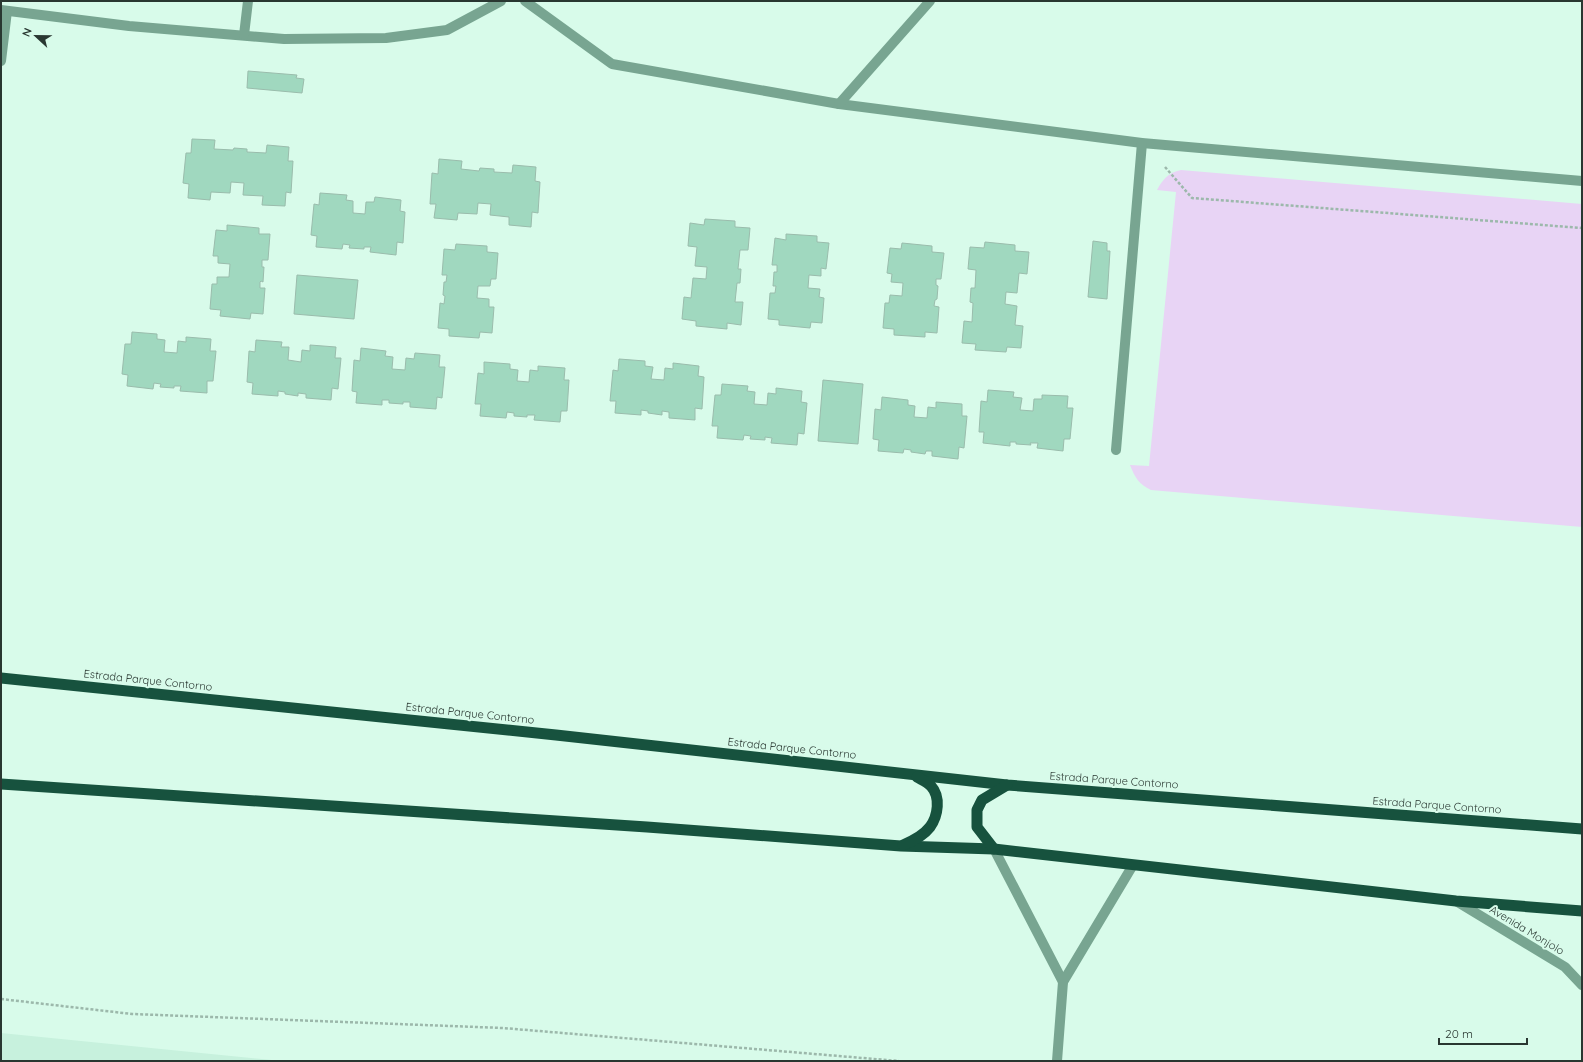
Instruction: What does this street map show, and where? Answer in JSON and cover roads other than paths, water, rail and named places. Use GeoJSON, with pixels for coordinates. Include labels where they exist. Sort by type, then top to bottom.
{"type":"FeatureCollection","features":[{"type":"Feature","properties":{"kind":"highway","name":"Estrada Parque Contorno"},"geometry":{"type":"LineString","coordinates":[[1,678],[556,734],[1007,785],[1582,829]]}},
{"type":"Feature","properties":{"kind":"highway"},"geometry":{"type":"LineString","coordinates":[[901,846],[915,840],[930,827],[937,811],[938,800],[932,787],[913,775]]}},
{"type":"Feature","properties":{"kind":"highway"},"geometry":{"type":"LineString","coordinates":[[1,784],[901,846],[994,849],[1456,901],[1582,911]]}},
{"type":"Feature","properties":{"kind":"highway"},"geometry":{"type":"LineString","coordinates":[[994,849],[977,827],[977,810],[982,800],[1007,785]]}},
{"type":"Feature","properties":{"kind":"street"},"geometry":{"type":"LineString","coordinates":[[244,35],[248,1]]}},
{"type":"Feature","properties":{"kind":"street"},"geometry":{"type":"LineString","coordinates":[[1,61],[4,10],[129,26],[284,39],[386,38],[447,30],[501,1]]}},
{"type":"Feature","properties":{"kind":"street"},"geometry":{"type":"LineString","coordinates":[[525,1],[612,64],[839,104],[1142,143],[1582,181]]}},
{"type":"Feature","properties":{"kind":"street"},"geometry":{"type":"LineString","coordinates":[[839,104],[930,1]]}},
{"type":"Feature","properties":{"kind":"street"},"geometry":{"type":"LineString","coordinates":[[1116,450],[1142,143]]}},
{"type":"Feature","properties":{"kind":"street"},"geometry":{"type":"LineString","coordinates":[[994,849],[1063,982]]}},
{"type":"Feature","properties":{"kind":"street"},"geometry":{"type":"LineString","coordinates":[[1057,1061],[1063,982],[1133,865]]}},
{"type":"Feature","properties":{"kind":"street","name":"Avenida Monjolo"},"geometry":{"type":"LineString","coordinates":[[1456,901],[1565,967],[1582,985]]}}]}
